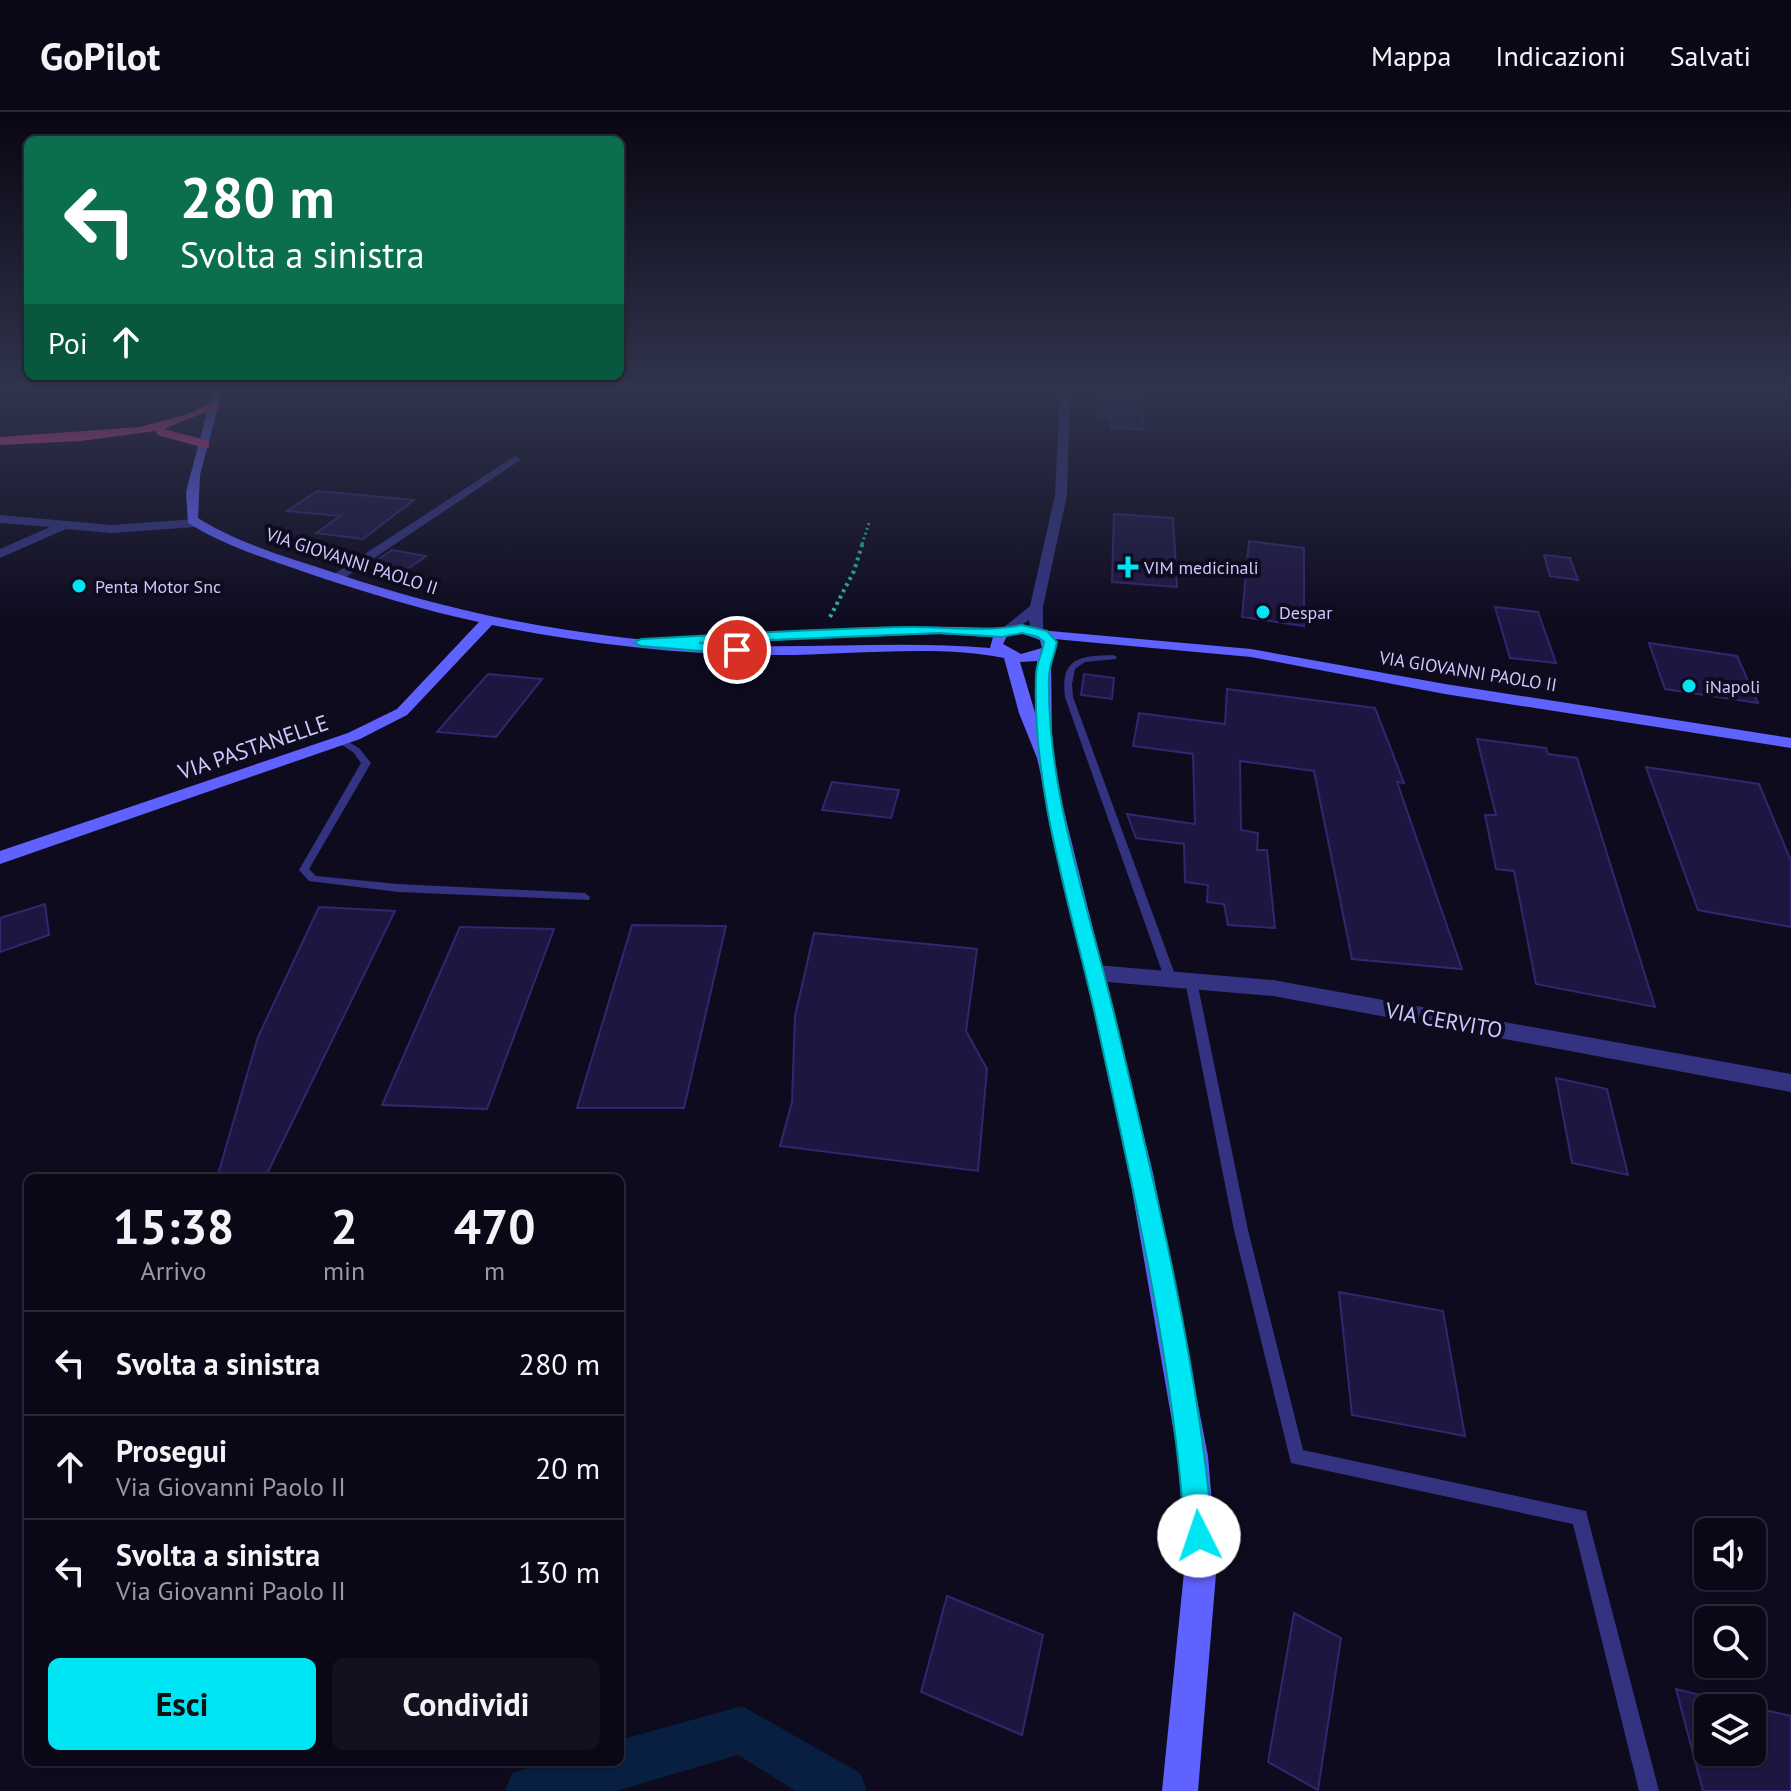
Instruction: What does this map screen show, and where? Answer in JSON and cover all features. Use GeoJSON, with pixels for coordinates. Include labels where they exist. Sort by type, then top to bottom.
{"type":"FeatureCollection","features":[{"type":"Feature","properties":{"kind":"street"},"geometry":{"type":"LineString","coordinates":[[0,519],[111,529],[196,523],[188,507],[199,467]]}},
{"type":"Feature","properties":{"kind":"street"},"geometry":{"type":"LineString","coordinates":[[335,578],[502,467]]}},
{"type":"Feature","properties":{"kind":"street"},"geometry":{"type":"LineString","coordinates":[[1045,758],[1047,652],[1050,642],[1039,633],[1036,607],[1061,495],[1062,467]]}},
{"type":"Feature","properties":{"kind":"street","name":"VIA GIOVANNI PAOLO II"},"geometry":{"type":"LineString","coordinates":[[196,523],[234,543],[335,578],[486,623],[641,643],[737,650],[937,647],[1029,658],[1082,644],[1137,641]]}},
{"type":"Feature","properties":{"kind":"street"},"geometry":{"type":"LineString","coordinates":[[0,554],[66,524]]}},
{"type":"Feature","properties":{"kind":"street"},"geometry":{"type":"LineString","coordinates":[[1036,607],[1005,632],[995,645],[1008,655],[1045,758],[1141,1173],[1193,1456],[1201,1562],[1180,1791]]}},
{"type":"Feature","properties":{"kind":"street","name":"VIA PASTANELLE"},"geometry":{"type":"LineString","coordinates":[[0,858],[340,740],[402,712],[486,623]]}},
{"type":"Feature","properties":{"kind":"street","name":"VIA GIOVANNI PAOLO II"},"geometry":{"type":"LineString","coordinates":[[641,643],[939,630],[1039,633],[1137,641],[1251,653],[1445,689],[1791,743]]}},
{"type":"Feature","properties":{"kind":"street","name":"VIA CERVITO"},"geometry":{"type":"LineString","coordinates":[[1096,973],[1273,988],[1791,1083]]}},
{"type":"Feature","properties":{"kind":"lane"},"geometry":{"type":"LineString","coordinates":[[1113,657],[1081,660],[1070,667],[1065,676],[1069,697],[1181,980],[1297,1457],[1580,1517],[1649,1791]]}},
{"type":"Feature","properties":{"kind":"lane"},"geometry":{"type":"LineString","coordinates":[[340,740],[356,750],[366,763],[304,870],[313,879],[398,888],[585,897]]}},
{"type":"Feature","properties":{"kind":"path"},"geometry":{"type":"LineString","coordinates":[[825,633],[854,571],[869,523]]}},
{"type":"Feature","properties":{"kind":"building"},"geometry":{"type":"Polygon","coordinates":[[[317,491],[414,500],[363,539],[316,533],[340,516],[287,511],[317,491]]]}},
{"type":"Feature","properties":{"kind":"building"},"geometry":{"type":"Polygon","coordinates":[[[1114,514],[1173,518],[1177,587],[1112,582],[1114,514]]]}},
{"type":"Feature","properties":{"kind":"building"},"geometry":{"type":"Polygon","coordinates":[[[1249,541],[1304,548],[1304,626],[1242,617],[1249,541]]]}},
{"type":"Feature","properties":{"kind":"building"},"geometry":{"type":"Polygon","coordinates":[[[392,550],[426,556],[402,573],[368,566],[392,550]]]}},
{"type":"Feature","properties":{"kind":"building"},"geometry":{"type":"Polygon","coordinates":[[[1544,555],[1570,558],[1578,580],[1550,576],[1544,555]]]}},
{"type":"Feature","properties":{"kind":"building"},"geometry":{"type":"Polygon","coordinates":[[[1495,607],[1538,612],[1556,663],[1510,658],[1495,607]]]}},
{"type":"Feature","properties":{"kind":"building"},"geometry":{"type":"Polygon","coordinates":[[[1649,643],[1737,656],[1758,703],[1665,689],[1649,643]]]}},
{"type":"Feature","properties":{"kind":"building"},"geometry":{"type":"Polygon","coordinates":[[[488,674],[542,679],[496,737],[437,732],[488,674]]]}},
{"type":"Feature","properties":{"kind":"building"},"geometry":{"type":"Polygon","coordinates":[[[1084,674],[1114,678],[1112,699],[1081,695],[1084,674]]]}},
{"type":"Feature","properties":{"kind":"building"},"geometry":{"type":"Polygon","coordinates":[[[1227,689],[1375,708],[1404,783],[1397,782],[1462,969],[1352,959],[1314,771],[1240,761],[1241,830],[1258,833],[1257,850],[1267,850],[1275,928],[1228,925],[1224,904],[1207,902],[1208,885],[1185,882],[1184,844],[1136,838],[1127,814],[1195,824],[1193,754],[1133,746],[1139,713],[1225,724],[1227,689]]]}},
{"type":"Feature","properties":{"kind":"building"},"geometry":{"type":"Polygon","coordinates":[[[1477,739],[1546,748],[1548,754],[1577,758],[1655,1007],[1536,984],[1514,871],[1496,869],[1485,815],[1496,815],[1477,739]]]}},
{"type":"Feature","properties":{"kind":"building"},"geometry":{"type":"Polygon","coordinates":[[[1646,767],[1759,784],[1791,861],[1791,927],[1698,910],[1646,767]]]}},
{"type":"Feature","properties":{"kind":"building"},"geometry":{"type":"Polygon","coordinates":[[[832,782],[899,790],[891,818],[822,810],[832,782]]]}},
{"type":"Feature","properties":{"kind":"building"},"geometry":{"type":"Polygon","coordinates":[[[45,904],[49,935],[0,952],[0,918],[45,904]]]}},
{"type":"Feature","properties":{"kind":"building"},"geometry":{"type":"Polygon","coordinates":[[[319,907],[395,911],[267,1174],[218,1174],[258,1037],[319,907]]]}},
{"type":"Feature","properties":{"kind":"building"},"geometry":{"type":"Polygon","coordinates":[[[632,925],[726,926],[684,1108],[577,1108],[632,925]]]}},
{"type":"Feature","properties":{"kind":"building"},"geometry":{"type":"Polygon","coordinates":[[[460,927],[554,929],[487,1109],[382,1105],[460,927]]]}},
{"type":"Feature","properties":{"kind":"building"},"geometry":{"type":"Polygon","coordinates":[[[814,933],[977,949],[966,1031],[987,1069],[978,1171],[780,1146],[792,1102],[795,1016],[814,933]]]}},
{"type":"Feature","properties":{"kind":"building"},"geometry":{"type":"Polygon","coordinates":[[[1556,1078],[1607,1089],[1628,1175],[1572,1163],[1556,1078]]]}},
{"type":"Feature","properties":{"kind":"building"},"geometry":{"type":"Polygon","coordinates":[[[1339,1292],[1443,1311],[1465,1436],[1352,1415],[1339,1292]]]}},
{"type":"Feature","properties":{"kind":"building"},"geometry":{"type":"Polygon","coordinates":[[[947,1596],[1043,1635],[1022,1735],[921,1692],[947,1596]]]}},
{"type":"Feature","properties":{"kind":"building"},"geometry":{"type":"Polygon","coordinates":[[[1294,1613],[1341,1638],[1318,1790],[1268,1762],[1294,1613]]]}},
{"type":"Feature","properties":{"kind":"building"},"geometry":{"type":"Polygon","coordinates":[[[1676,1689],[1696,1694],[1694,1757],[1676,1689]]]}},
{"type":"Feature","properties":{"kind":"building"},"geometry":{"type":"Polygon","coordinates":[[[1766,1710],[1791,1716],[1791,1791],[1703,1791],[1696,1766],[1766,1766],[1766,1710]]]}},
{"type":"Feature","properties":{"kind":"waterway"},"geometry":{"type":"LineString","coordinates":[[624,1764],[742,1730],[842,1791]]}},
{"type":"Feature","properties":{"kind":"waterway"},"geometry":{"type":"LineString","coordinates":[[530,1791],[617,1766]]}},
{"type":"Feature","properties":{"kind":"place","name":"VIM medicinali"},"geometry":{"type":"Point","coordinates":[1128,567]}},
{"type":"Feature","properties":{"kind":"place","name":"Penta Motor Snc"},"geometry":{"type":"Point","coordinates":[79,586]}},
{"type":"Feature","properties":{"kind":"place","name":"Despar"},"geometry":{"type":"Point","coordinates":[1263,612]}},
{"type":"Feature","properties":{"kind":"place","name":"iNapoli"},"geometry":{"type":"Point","coordinates":[1689,686]}},
{"type":"Feature","properties":{"kind":"route"},"geometry":{"type":"LineString","coordinates":[[737,650],[641,643],[818,633],[939,630],[1002,633],[1022,629],[1042,634],[1050,642],[1049,650],[1044,654],[1042,678],[1045,758],[1141,1173],[1193,1456],[1199,1536]]}}]}
